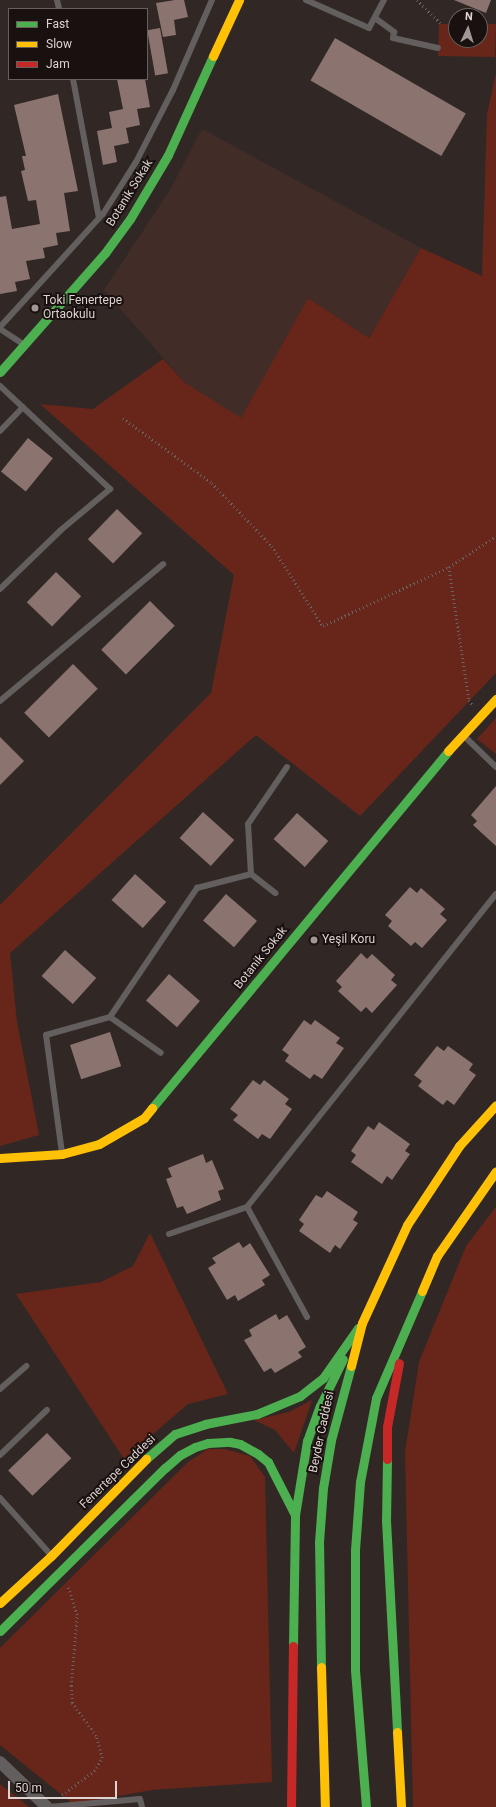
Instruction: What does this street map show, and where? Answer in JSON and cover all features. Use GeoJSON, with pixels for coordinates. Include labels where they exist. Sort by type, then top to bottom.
{"type":"FeatureCollection","features":[{"type":"Feature","properties":{"kind":"main road","name":"Botanik Sokak"},"geometry":{"type":"LineString","coordinates":[[2,366],[25,345],[105,253],[130,219],[168,155],[239,0]]}},
{"type":"Feature","properties":{"kind":"main road","name":"Botanik Sokak"},"geometry":{"type":"LineString","coordinates":[[0,1158],[62,1154],[99,1144],[144,1118],[426,774],[496,699]]}},
{"type":"Feature","properties":{"kind":"main road","name":"Beyder Caddesi"},"geometry":{"type":"LineString","coordinates":[[325,1807],[322,1764],[319,1542],[323,1488],[331,1440],[362,1323],[407,1225],[459,1146],[496,1105]]}},
{"type":"Feature","properties":{"kind":"main road"},"geometry":{"type":"LineString","coordinates":[[366,1807],[355,1670],[355,1550],[360,1482],[376,1398],[404,1336],[437,1256],[496,1171]]}},
{"type":"Feature","properties":{"kind":"main road"},"geometry":{"type":"LineString","coordinates":[[291,1807],[295,1515],[310,1434],[331,1382],[362,1323]]}},
{"type":"Feature","properties":{"kind":"main road","name":"Fenertepe Caddesi"},"geometry":{"type":"LineString","coordinates":[[0,1603],[51,1556],[151,1454],[175,1434],[205,1424],[258,1414],[300,1396],[323,1378],[362,1323]]}},
{"type":"Feature","properties":{"kind":"main road"},"geometry":{"type":"LineString","coordinates":[[401,1807],[386,1520],[387,1427],[404,1336]]}},
{"type":"Feature","properties":{"kind":"main road"},"geometry":{"type":"LineString","coordinates":[[0,1631],[170,1464],[180,1455],[208,1443],[240,1444],[268,1462],[295,1515]]}},
{"type":"Feature","properties":{"kind":"main road"},"geometry":{"type":"LineString","coordinates":[[51,1556],[62,1569]]}},
{"type":"Feature","properties":{"kind":"street"},"geometry":{"type":"LineString","coordinates":[[0,1762],[48,1807]]}},
{"type":"Feature","properties":{"kind":"lane"},"geometry":{"type":"LineString","coordinates":[[25,345],[0,328],[99,218],[136,162],[173,90],[212,0]]}},
{"type":"Feature","properties":{"kind":"lane"},"geometry":{"type":"LineString","coordinates":[[306,0],[369,28],[384,0]]}},
{"type":"Feature","properties":{"kind":"lane"},"geometry":{"type":"LineString","coordinates":[[375,18],[394,32],[393,38],[438,48]]}},
{"type":"Feature","properties":{"kind":"lane"},"geometry":{"type":"LineString","coordinates":[[73,80],[99,218]]}},
{"type":"Feature","properties":{"kind":"lane"},"geometry":{"type":"LineString","coordinates":[[0,386],[110,489],[61,530],[0,589]]}},
{"type":"Feature","properties":{"kind":"lane"},"geometry":{"type":"LineString","coordinates":[[0,431],[23,408]]}},
{"type":"Feature","properties":{"kind":"lane"},"geometry":{"type":"LineString","coordinates":[[0,701],[163,564]]}},
{"type":"Feature","properties":{"kind":"lane"},"geometry":{"type":"LineString","coordinates":[[463,735],[496,767]]}},
{"type":"Feature","properties":{"kind":"lane"},"geometry":{"type":"LineString","coordinates":[[275,893],[251,874],[248,824],[287,767]]}},
{"type":"Feature","properties":{"kind":"lane"},"geometry":{"type":"LineString","coordinates":[[62,1154],[46,1035],[110,1017],[197,888],[251,874]]}},
{"type":"Feature","properties":{"kind":"lane"},"geometry":{"type":"LineString","coordinates":[[169,1234],[247,1207],[496,894]]}},
{"type":"Feature","properties":{"kind":"lane"},"geometry":{"type":"LineString","coordinates":[[110,1017],[161,1053]]}},
{"type":"Feature","properties":{"kind":"lane"},"geometry":{"type":"LineString","coordinates":[[247,1207],[307,1317]]}},
{"type":"Feature","properties":{"kind":"lane"},"geometry":{"type":"LineString","coordinates":[[0,1389],[26,1366]]}},
{"type":"Feature","properties":{"kind":"lane"},"geometry":{"type":"LineString","coordinates":[[0,1455],[47,1410]]}},
{"type":"Feature","properties":{"kind":"lane"},"geometry":{"type":"LineString","coordinates":[[0,1498],[51,1556]]}},
{"type":"Feature","properties":{"kind":"lane"},"geometry":{"type":"LineString","coordinates":[[48,1807],[140,1799],[142,1807]]}},
{"type":"Feature","properties":{"kind":"path"},"geometry":{"type":"LineString","coordinates":[[417,0],[442,24]]}},
{"type":"Feature","properties":{"kind":"path"},"geometry":{"type":"LineString","coordinates":[[123,418],[212,482],[272,546],[323,626],[449,567],[496,536]]}},
{"type":"Feature","properties":{"kind":"path"},"geometry":{"type":"LineString","coordinates":[[449,567],[469,700],[480,716]]}},
{"type":"Feature","properties":{"kind":"path"},"geometry":{"type":"LineString","coordinates":[[59,1798],[94,1770],[102,1758],[96,1736],[72,1703],[71,1686],[77,1615],[62,1569]]}},
{"type":"Feature","properties":{"kind":"shaded area"},"geometry":{"type":"Polygon","coordinates":[[[439,24],[448,24],[448,48],[488,48],[488,24],[496,24],[495,57],[438,56],[439,24]]]}},
{"type":"Feature","properties":{"kind":"shaded area"},"geometry":{"type":"Polygon","coordinates":[[[496,73],[496,673],[360,816],[256,735],[10,953],[17,1022],[39,1135],[0,1146],[0,905],[211,693],[234,575],[40,404],[93,409],[163,359],[184,382],[241,418],[308,298],[369,338],[421,248],[482,276],[487,114],[496,73]]]}},
{"type":"Feature","properties":{"kind":"shaded area"},"geometry":{"type":"Polygon","coordinates":[[[202,129],[421,248],[369,338],[308,298],[241,419],[184,382],[104,290],[170,190],[202,129]]]}},
{"type":"Feature","properties":{"kind":"shaded area"},"geometry":{"type":"Polygon","coordinates":[[[496,718],[496,754],[477,739],[496,718]]]}},
{"type":"Feature","properties":{"kind":"shaded area"},"geometry":{"type":"Polygon","coordinates":[[[496,1207],[496,1807],[413,1807],[405,1452],[419,1362],[466,1246],[496,1207]]]}},
{"type":"Feature","properties":{"kind":"shaded area"},"geometry":{"type":"Polygon","coordinates":[[[150,1233],[228,1394],[188,1404],[124,1459],[16,1294],[101,1282],[133,1266],[150,1233]]]}},
{"type":"Feature","properties":{"kind":"shaded area"},"geometry":{"type":"Polygon","coordinates":[[[312,1400],[294,1453],[275,1430],[254,1420],[289,1412],[312,1400]]]}},
{"type":"Feature","properties":{"kind":"shaded area"},"geometry":{"type":"Polygon","coordinates":[[[208,1449],[225,1449],[250,1456],[265,1477],[272,1782],[152,1790],[73,1804],[0,1745],[0,1648],[188,1462],[208,1449]]]}},
{"type":"Feature","properties":{"kind":"shaded area"},"geometry":{"type":"Polygon","coordinates":[[[0,1784],[29,1807],[0,1807],[0,1784]]]}},
{"type":"Feature","properties":{"kind":"building"},"geometry":{"type":"Polygon","coordinates":[[[184,0],[188,17],[174,20],[176,35],[163,37],[156,3],[184,0]]]}},
{"type":"Feature","properties":{"kind":"building"},"geometry":{"type":"Polygon","coordinates":[[[454,0],[491,0],[488,8],[474,8],[454,0]]]}},
{"type":"Feature","properties":{"kind":"building"},"geometry":{"type":"Polygon","coordinates":[[[160,28],[168,73],[155,76],[148,30],[160,28]]]}},
{"type":"Feature","properties":{"kind":"building"},"geometry":{"type":"Polygon","coordinates":[[[335,38],[466,114],[441,156],[310,80],[335,38]]]}},
{"type":"Feature","properties":{"kind":"building"},"geometry":{"type":"Polygon","coordinates":[[[117,80],[145,80],[150,107],[137,109],[140,125],[126,128],[129,143],[114,146],[117,162],[103,165],[97,131],[112,128],[109,112],[123,109],[117,80]]]}},
{"type":"Feature","properties":{"kind":"building"},"geometry":{"type":"Polygon","coordinates":[[[58,94],[78,191],[64,193],[70,231],[56,233],[58,245],[43,248],[45,258],[26,261],[30,279],[15,282],[17,291],[0,294],[0,197],[6,196],[12,229],[40,224],[36,200],[28,201],[21,171],[25,170],[22,156],[26,156],[14,105],[58,94]]]}},
{"type":"Feature","properties":{"kind":"building"},"geometry":{"type":"Polygon","coordinates":[[[28,438],[53,458],[26,492],[1,471],[28,438]]]}},
{"type":"Feature","properties":{"kind":"building"},"geometry":{"type":"Polygon","coordinates":[[[117,509],[142,533],[113,564],[88,539],[117,509]]]}},
{"type":"Feature","properties":{"kind":"building"},"geometry":{"type":"Polygon","coordinates":[[[56,572],[81,596],[52,627],[27,602],[56,572]]]}},
{"type":"Feature","properties":{"kind":"building"},"geometry":{"type":"Polygon","coordinates":[[[150,601],[175,626],[126,675],[101,650],[150,601]]]}},
{"type":"Feature","properties":{"kind":"building"},"geometry":{"type":"Polygon","coordinates":[[[73,664],[98,689],[49,738],[24,713],[73,664]]]}},
{"type":"Feature","properties":{"kind":"building"},"geometry":{"type":"Polygon","coordinates":[[[0,737],[24,761],[0,785],[0,737]]]}},
{"type":"Feature","properties":{"kind":"building"},"geometry":{"type":"Polygon","coordinates":[[[496,786],[496,846],[473,825],[477,821],[471,815],[496,786]]]}},
{"type":"Feature","properties":{"kind":"building"},"geometry":{"type":"Polygon","coordinates":[[[203,812],[234,840],[211,866],[180,838],[203,812]]]}},
{"type":"Feature","properties":{"kind":"building"},"geometry":{"type":"Polygon","coordinates":[[[297,813],[328,841],[305,867],[274,839],[297,813]]]}},
{"type":"Feature","properties":{"kind":"building"},"geometry":{"type":"Polygon","coordinates":[[[135,874],[166,902],[143,928],[112,900],[135,874]]]}},
{"type":"Feature","properties":{"kind":"building"},"geometry":{"type":"Polygon","coordinates":[[[410,887],[417,893],[421,888],[445,909],[440,914],[447,920],[422,948],[415,942],[411,946],[388,926],[392,921],[385,915],[410,887]]]}},
{"type":"Feature","properties":{"kind":"building"},"geometry":{"type":"Polygon","coordinates":[[[226,894],[257,921],[234,947],[203,920],[226,894]]]}},
{"type":"Feature","properties":{"kind":"building"},"geometry":{"type":"Polygon","coordinates":[[[65,950],[96,978],[73,1004],[42,976],[65,950]]]}},
{"type":"Feature","properties":{"kind":"building"},"geometry":{"type":"Polygon","coordinates":[[[361,953],[367,959],[372,954],[395,975],[391,980],[397,985],[372,1013],[366,1007],[361,1012],[338,991],[342,987],[336,981],[361,953]]]}},
{"type":"Feature","properties":{"kind":"building"},"geometry":{"type":"Polygon","coordinates":[[[169,974],[200,1001],[177,1027],[146,1000],[169,974]]]}},
{"type":"Feature","properties":{"kind":"building"},"geometry":{"type":"Polygon","coordinates":[[[304,1020],[311,1025],[315,1020],[340,1038],[336,1043],[344,1048],[322,1079],[314,1074],[310,1079],[285,1061],[289,1055],[282,1050],[304,1020]]]}},
{"type":"Feature","properties":{"kind":"building"},"geometry":{"type":"Polygon","coordinates":[[[110,1032],[121,1066],[81,1079],[70,1045],[110,1032]]]}},
{"type":"Feature","properties":{"kind":"building"},"geometry":{"type":"Polygon","coordinates":[[[437,1046],[444,1051],[448,1046],[473,1064],[469,1070],[476,1075],[454,1105],[447,1100],[443,1105],[418,1086],[422,1081],[414,1075],[437,1046]]]}},
{"type":"Feature","properties":{"kind":"building"},"geometry":{"type":"Polygon","coordinates":[[[253,1080],[260,1085],[264,1080],[289,1099],[285,1104],[292,1109],[270,1139],[262,1134],[258,1139],[233,1120],[238,1115],[230,1109],[253,1080]]]}},
{"type":"Feature","properties":{"kind":"building"},"geometry":{"type":"Polygon","coordinates":[[[379,1122],[410,1144],[405,1151],[410,1154],[392,1180],[387,1176],[382,1184],[351,1162],[356,1155],[351,1151],[368,1126],[374,1130],[379,1122]]]}},
{"type":"Feature","properties":{"kind":"building"},"geometry":{"type":"Polygon","coordinates":[[[203,1154],[206,1163],[212,1160],[224,1189],[218,1191],[221,1200],[187,1214],[183,1206],[177,1208],[166,1179],[172,1177],[168,1168],[203,1154]]]}},
{"type":"Feature","properties":{"kind":"building"},"geometry":{"type":"Polygon","coordinates":[[[327,1191],[358,1212],[353,1220],[358,1223],[340,1249],[335,1245],[330,1253],[299,1231],[304,1224],[299,1220],[316,1195],[322,1198],[327,1191]]]}},
{"type":"Feature","properties":{"kind":"building"},"geometry":{"type":"Polygon","coordinates":[[[239,1242],[243,1248],[250,1243],[270,1275],[262,1280],[265,1285],[238,1301],[235,1295],[227,1300],[208,1268],[216,1263],[212,1258],[239,1242]]]}},
{"type":"Feature","properties":{"kind":"building"},"geometry":{"type":"Polygon","coordinates":[[[276,1314],[279,1320],[287,1315],[306,1347],[298,1352],[302,1357],[275,1373],[271,1368],[264,1372],[244,1340],[252,1336],[249,1330],[276,1314]]]}},
{"type":"Feature","properties":{"kind":"building"},"geometry":{"type":"Polygon","coordinates":[[[47,1433],[71,1458],[32,1496],[8,1471],[47,1433]]]}},
{"type":"Feature","properties":{"kind":"traffic: fast"},"geometry":{"type":"LineString","coordinates":[[0,372],[105,253],[130,219],[168,155],[213,56]]}},
{"type":"Feature","properties":{"kind":"traffic: fast"},"geometry":{"type":"LineString","coordinates":[[152,1108],[448,751]]}},
{"type":"Feature","properties":{"kind":"traffic: fast"},"geometry":{"type":"LineString","coordinates":[[366,1807],[355,1670],[355,1550],[360,1482],[376,1398],[422,1291]]}},
{"type":"Feature","properties":{"kind":"traffic: fast"},"geometry":{"type":"LineString","coordinates":[[146,1459],[175,1434],[205,1424],[257,1414],[300,1396],[323,1378],[358,1328]]}},
{"type":"Feature","properties":{"kind":"traffic: fast"},"geometry":{"type":"LineString","coordinates":[[293,1646],[295,1515],[307,1441],[320,1406],[343,1359]]}},
{"type":"Feature","properties":{"kind":"traffic: fast"},"geometry":{"type":"LineString","coordinates":[[321,1667],[319,1542],[323,1488],[331,1440],[351,1366]]}},
{"type":"Feature","properties":{"kind":"traffic: fast"},"geometry":{"type":"LineString","coordinates":[[0,1631],[165,1468],[180,1455],[195,1447],[208,1443],[230,1442],[240,1444],[258,1454],[268,1462],[295,1515]]}},
{"type":"Feature","properties":{"kind":"traffic: fast"},"geometry":{"type":"LineString","coordinates":[[387,1459],[386,1520],[397,1732]]}},
{"type":"Feature","properties":{"kind":"traffic: slow"},"geometry":{"type":"LineString","coordinates":[[213,56],[239,0]]}},
{"type":"Feature","properties":{"kind":"traffic: slow"},"geometry":{"type":"LineString","coordinates":[[448,751],[496,699]]}},
{"type":"Feature","properties":{"kind":"traffic: slow"},"geometry":{"type":"LineString","coordinates":[[351,1366],[362,1323],[407,1225],[459,1146],[496,1105]]}},
{"type":"Feature","properties":{"kind":"traffic: slow"},"geometry":{"type":"LineString","coordinates":[[0,1158],[62,1154],[99,1144],[144,1118],[152,1108]]}},
{"type":"Feature","properties":{"kind":"traffic: slow"},"geometry":{"type":"LineString","coordinates":[[422,1291],[437,1256],[496,1171]]}},
{"type":"Feature","properties":{"kind":"traffic: slow"},"geometry":{"type":"LineString","coordinates":[[0,1603],[51,1556],[146,1459]]}},
{"type":"Feature","properties":{"kind":"traffic: slow"},"geometry":{"type":"LineString","coordinates":[[321,1667],[325,1807]]}},
{"type":"Feature","properties":{"kind":"traffic: slow"},"geometry":{"type":"LineString","coordinates":[[397,1732],[401,1807]]}},
{"type":"Feature","properties":{"kind":"traffic: jam"},"geometry":{"type":"LineString","coordinates":[[387,1459],[387,1427],[399,1363]]}},
{"type":"Feature","properties":{"kind":"traffic: jam"},"geometry":{"type":"LineString","coordinates":[[291,1807],[293,1646]]}},
{"type":"Feature","properties":{"kind":"place","name":"Toki Fenertepe Ortaokulu"},"geometry":{"type":"Point","coordinates":[35,308]}},
{"type":"Feature","properties":{"kind":"place","name":"Yeşil Koru"},"geometry":{"type":"Point","coordinates":[314,940]}}]}
